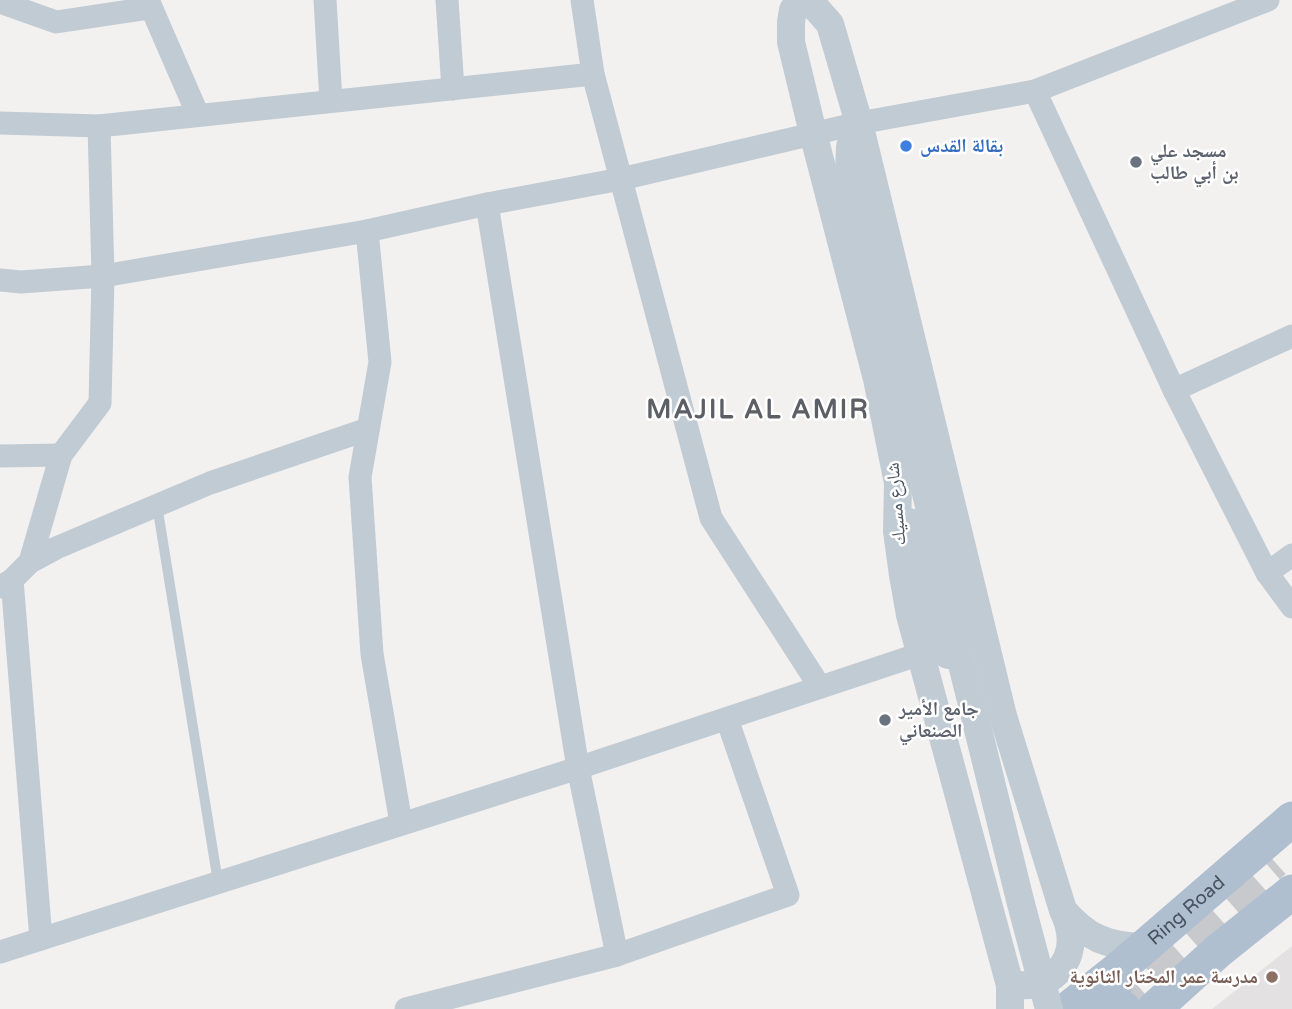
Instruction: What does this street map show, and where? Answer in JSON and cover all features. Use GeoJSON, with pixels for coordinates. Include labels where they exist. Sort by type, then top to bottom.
{"type":"FeatureCollection","features":[{"type":"Feature","properties":{"kind":"main road","name":"Ring Road"},"geometry":{"type":"LineString","coordinates":[[1066,1006],[1132,957],[1292,819]]}},
{"type":"Feature","properties":{"kind":"main road"},"geometry":{"type":"LineString","coordinates":[[1154,1009],[1218,951],[1292,892]]}},
{"type":"Feature","properties":{"kind":"main road"},"geometry":{"type":"LineString","coordinates":[[1124,1009],[1110,999],[1132,957]]}},
{"type":"Feature","properties":{"kind":"street"},"geometry":{"type":"LineString","coordinates":[[325,0],[331,101]]}},
{"type":"Feature","properties":{"kind":"street"},"geometry":{"type":"LineString","coordinates":[[447,0],[453,89]]}},
{"type":"Feature","properties":{"kind":"street"},"geometry":{"type":"LineString","coordinates":[[582,0],[593,74],[711,518],[820,687]]}},
{"type":"Feature","properties":{"kind":"street"},"geometry":{"type":"LineString","coordinates":[[801,0],[815,7],[830,24],[859,123],[1003,716],[1070,932],[1066,961],[1058,973],[1010,997]]}},
{"type":"Feature","properties":{"kind":"street","name":"شارع مسيك"},"geometry":{"type":"LineString","coordinates":[[801,0],[793,10],[790,32],[813,133],[877,379],[898,483],[897,531],[910,615],[1010,997]]}},
{"type":"Feature","properties":{"kind":"street"},"geometry":{"type":"LineString","coordinates":[[0,281],[103,276],[367,232],[487,204],[621,179],[859,123],[1035,91],[1268,0]]}},
{"type":"Feature","properties":{"kind":"street"},"geometry":{"type":"LineString","coordinates":[[0,2],[56,22],[149,4],[198,115]]}},
{"type":"Feature","properties":{"kind":"street"},"geometry":{"type":"LineString","coordinates":[[0,124],[99,125],[593,74]]}},
{"type":"Feature","properties":{"kind":"street"},"geometry":{"type":"LineString","coordinates":[[1035,91],[1174,390],[1268,573],[1292,607]]}},
{"type":"Feature","properties":{"kind":"street"},"geometry":{"type":"LineString","coordinates":[[859,123],[850,147],[849,172],[935,531],[959,652],[1016,887],[1066,1006]]}},
{"type":"Feature","properties":{"kind":"street"},"geometry":{"type":"LineString","coordinates":[[30,562],[61,455],[100,403],[103,276],[99,125]]}},
{"type":"Feature","properties":{"kind":"street"},"geometry":{"type":"LineString","coordinates":[[487,204],[578,768],[617,955]]}},
{"type":"Feature","properties":{"kind":"street"},"geometry":{"type":"LineString","coordinates":[[367,232],[380,362],[360,477],[372,654],[401,823]]}},
{"type":"Feature","properties":{"kind":"street"},"geometry":{"type":"LineString","coordinates":[[1174,390],[1292,336]]}},
{"type":"Feature","properties":{"kind":"street"},"geometry":{"type":"LineString","coordinates":[[41,939],[6,584],[30,562],[56,548],[210,483],[368,429]]}},
{"type":"Feature","properties":{"kind":"street"},"geometry":{"type":"LineString","coordinates":[[0,456],[61,455]]}},
{"type":"Feature","properties":{"kind":"street"},"geometry":{"type":"LineString","coordinates":[[898,483],[940,626],[976,765]]}},
{"type":"Feature","properties":{"kind":"street"},"geometry":{"type":"LineString","coordinates":[[1268,573],[1292,555]]}},
{"type":"Feature","properties":{"kind":"street"},"geometry":{"type":"LineString","coordinates":[[0,952],[578,768],[920,653]]}},
{"type":"Feature","properties":{"kind":"street"},"geometry":{"type":"LineString","coordinates":[[406,1009],[448,1004],[617,955],[788,895],[727,719]]}},
{"type":"Feature","properties":{"kind":"street"},"geometry":{"type":"LineString","coordinates":[[1063,910],[1089,935],[1124,946],[1132,957]]}},
{"type":"Feature","properties":{"kind":"lane"},"geometry":{"type":"LineString","coordinates":[[158,505],[218,882]]}},
{"type":"Feature","properties":{"kind":"shaded area","name":"مدرسة عمر المختار الثانوية"},"geometry":{"type":"Polygon","coordinates":[[[1292,946],[1292,1009],[1212,1009],[1292,946]]]}},
{"type":"Feature","properties":{"kind":"tunnel"},"geometry":{"type":"LineString","coordinates":[[1112,1009],[1128,990],[1274,861]]}},
{"type":"Feature","properties":{"kind":"place","name":"بقالة القدس"},"geometry":{"type":"Point","coordinates":[906,146]}},
{"type":"Feature","properties":{"kind":"place","name":"مسجد علي بن أبي طالب"},"geometry":{"type":"Point","coordinates":[1136,162]}},
{"type":"Feature","properties":{"kind":"place","name":"جامع الأمير الصنعاني"},"geometry":{"type":"Point","coordinates":[885,720]}},
{"type":"Feature","properties":{"kind":"place","name":"مدرسة عمر المختار الثانوية"},"geometry":{"type":"Point","coordinates":[1272,977]}},
{"type":"Feature","properties":{"kind":"district","name":"MAJIL AL AMIR"},"geometry":{"type":"Point","coordinates":[758,409]}}]}
